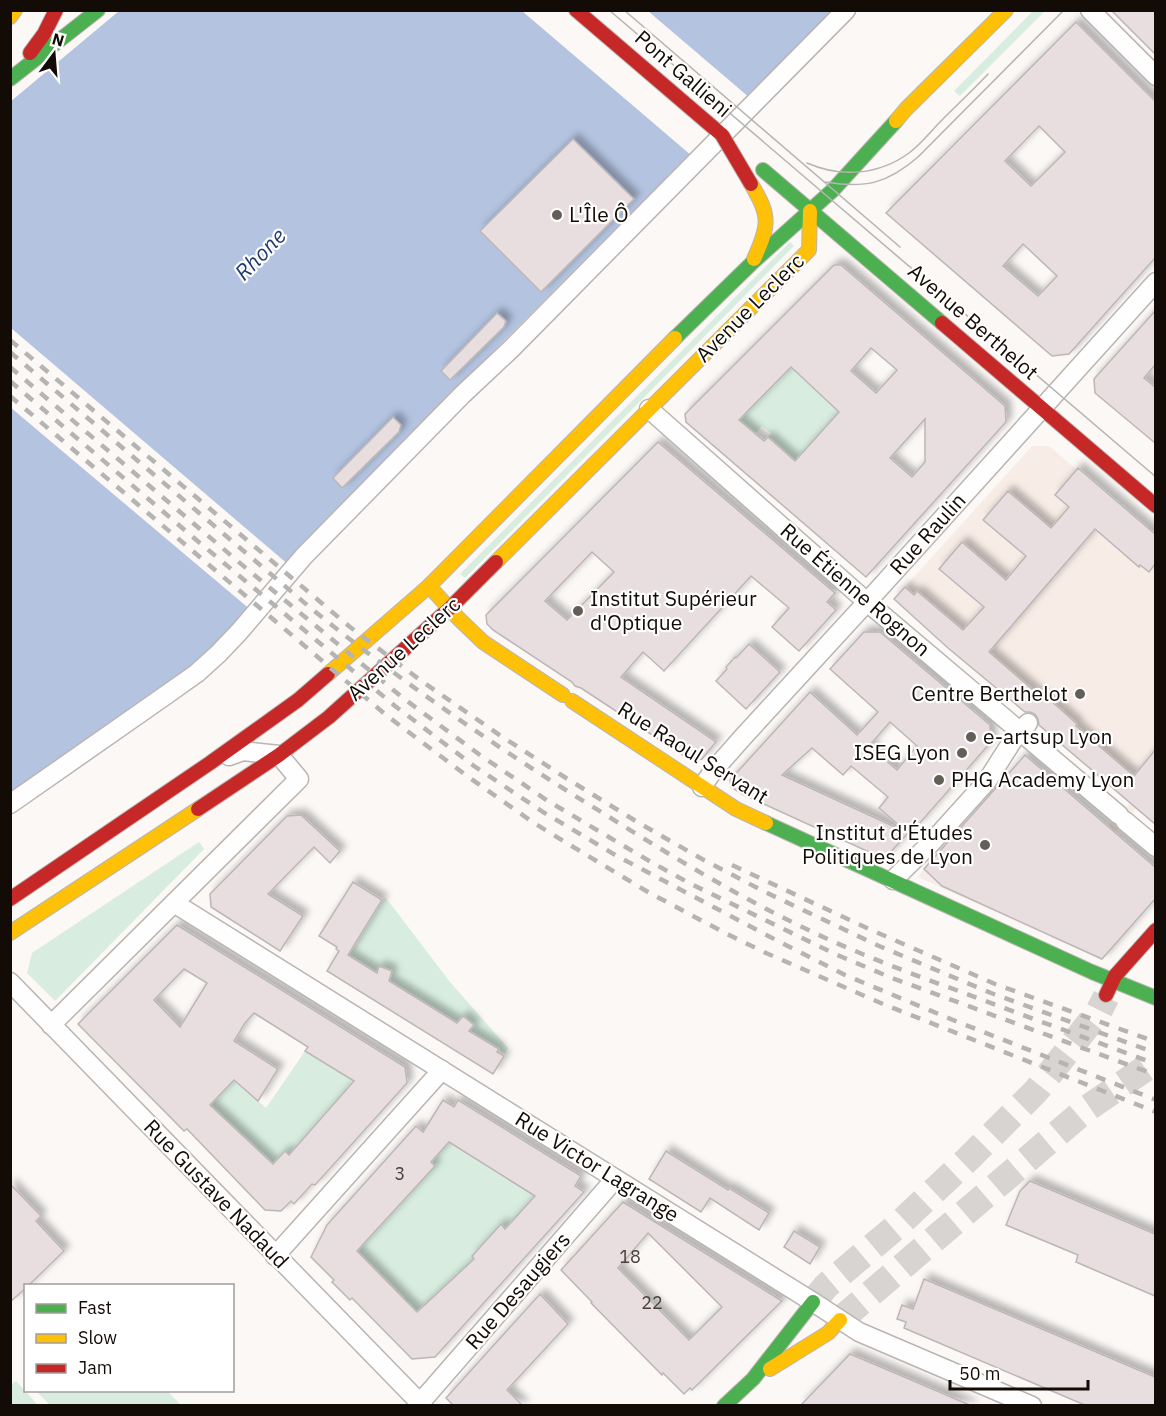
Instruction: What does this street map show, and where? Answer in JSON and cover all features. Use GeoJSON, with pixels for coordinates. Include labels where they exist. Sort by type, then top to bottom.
{"type":"FeatureCollection","features":[{"type":"Feature","properties":{"kind":"main road"},"geometry":{"type":"LineString","coordinates":[[10,17],[15,10]]}},
{"type":"Feature","properties":{"kind":"main road"},"geometry":{"type":"LineString","coordinates":[[10,76],[44,34],[56,10]]}},
{"type":"Feature","properties":{"kind":"main road"},"geometry":{"type":"LineString","coordinates":[[10,76],[98,10]]}},
{"type":"Feature","properties":{"kind":"main road","name":"Pont Gallieni"},"geometry":{"type":"LineString","coordinates":[[576,10],[763,170]]}},
{"type":"Feature","properties":{"kind":"main road"},"geometry":{"type":"LineString","coordinates":[[810,211],[838,184],[906,109],[1006,10]]}},
{"type":"Feature","properties":{"kind":"main road"},"geometry":{"type":"LineString","coordinates":[[864,137],[874,128],[906,109]]}},
{"type":"Feature","properties":{"kind":"main road"},"geometry":{"type":"LineString","coordinates":[[722,135],[760,196],[767,212],[762,240],[753,262]]}},
{"type":"Feature","properties":{"kind":"main road","name":"Avenue Berthelot"},"geometry":{"type":"LineString","coordinates":[[763,170],[1155,506]]}},
{"type":"Feature","properties":{"kind":"main road"},"geometry":{"type":"LineString","coordinates":[[781,186],[798,192],[812,191]]}},
{"type":"Feature","properties":{"kind":"main road","name":"Avenue Leclerc"},"geometry":{"type":"LineString","coordinates":[[10,899],[210,763],[298,699],[429,586],[691,322],[810,211]]}},
{"type":"Feature","properties":{"kind":"main road","name":"Avenue Leclerc"},"geometry":{"type":"LineString","coordinates":[[10,933],[279,755],[329,717],[450,608],[808,250],[810,211]]}},
{"type":"Feature","properties":{"kind":"main road","name":"Rue Raoul Servant"},"geometry":{"type":"LineString","coordinates":[[429,586],[483,642],[736,809],[1092,972],[1155,998]]}},
{"type":"Feature","properties":{"kind":"main road"},"geometry":{"type":"LineString","coordinates":[[1106,997],[1120,969],[1155,930]]}},
{"type":"Feature","properties":{"kind":"main road"},"geometry":{"type":"LineString","coordinates":[[724,1406],[753,1379],[813,1302]]}},
{"type":"Feature","properties":{"kind":"main road"},"geometry":{"type":"LineString","coordinates":[[753,1379],[828,1333],[840,1320]]}},
{"type":"Feature","properties":{"kind":"street"},"geometry":{"type":"LineString","coordinates":[[10,804],[197,673],[218,654],[240,632],[304,556],[350,508],[511,349],[846,10]]}},
{"type":"Feature","properties":{"kind":"street"},"geometry":{"type":"LineString","coordinates":[[1090,10],[1155,76]]}},
{"type":"Feature","properties":{"kind":"street","name":"Rue Raulin"},"geometry":{"type":"LineString","coordinates":[[702,787],[743,737],[1155,282]]}},
{"type":"Feature","properties":{"kind":"street","name":"Rue Étienne Rognon"},"geometry":{"type":"LineString","coordinates":[[649,409],[867,602],[1024,727],[1155,847]]}},
{"type":"Feature","properties":{"kind":"street","name":"Avenue Leclerc"},"geometry":{"type":"LineString","coordinates":[[210,763],[243,751],[279,755],[282,724],[298,699]]}},
{"type":"Feature","properties":{"kind":"street"},"geometry":{"type":"LineString","coordinates":[[893,880],[932,842],[987,781],[1012,740],[1024,727]]}},
{"type":"Feature","properties":{"kind":"street"},"geometry":{"type":"LineString","coordinates":[[51,1025],[299,779],[279,755]]}},
{"type":"Feature","properties":{"kind":"street","name":"Rue Victor Lagrange"},"geometry":{"type":"LineString","coordinates":[[174,903],[859,1332],[1032,1406]]}},
{"type":"Feature","properties":{"kind":"street","name":"Rue Gustave Nadaud"},"geometry":{"type":"LineString","coordinates":[[10,982],[422,1404]]}},
{"type":"Feature","properties":{"kind":"street"},"geometry":{"type":"LineString","coordinates":[[275,1256],[442,1070]]}},
{"type":"Feature","properties":{"kind":"street","name":"Rue Desaugiers"},"geometry":{"type":"LineString","coordinates":[[422,1404],[615,1179]]}},
{"type":"Feature","properties":{"kind":"shaded area","name":"Centre Berthelot"},"geometry":{"type":"Polygon","coordinates":[[[1032,446],[1049,446],[1155,534],[1155,824],[1136,809],[1115,832],[1155,867],[1155,899],[1101,960],[918,877],[932,858],[1025,755],[1108,826],[1130,803],[894,599],[1032,446]]]}},
{"type":"Feature","properties":{"kind":"green space"},"geometry":{"type":"Polygon","coordinates":[[[1033,11],[1045,11],[960,96],[954,91],[1033,11]]]}},
{"type":"Feature","properties":{"kind":"green space"},"geometry":{"type":"Polygon","coordinates":[[[790,242],[794,246],[465,578],[460,574],[790,242]]]}},
{"type":"Feature","properties":{"kind":"green space"},"geometry":{"type":"Polygon","coordinates":[[[791,367],[840,411],[795,461],[768,437],[771,433],[762,426],[751,439],[734,425],[791,367]]]}},
{"type":"Feature","properties":{"kind":"green space"},"geometry":{"type":"Polygon","coordinates":[[[199,842],[204,849],[55,1001],[27,973],[32,953],[199,842]]]}},
{"type":"Feature","properties":{"kind":"green space"},"geometry":{"type":"Polygon","coordinates":[[[386,898],[450,982],[508,1048],[505,1053],[469,1031],[473,1025],[463,1016],[457,1023],[389,981],[392,971],[379,967],[377,973],[348,955],[382,900],[386,898]]]}},
{"type":"Feature","properties":{"kind":"green space"},"geometry":{"type":"Polygon","coordinates":[[[305,1051],[351,1079],[352,1089],[289,1155],[285,1151],[273,1164],[210,1105],[234,1080],[266,1108],[305,1051]]]}},
{"type":"Feature","properties":{"kind":"green space"},"geometry":{"type":"Polygon","coordinates":[[[429,1122],[444,1132],[455,1146],[538,1198],[527,1211],[549,1231],[541,1239],[516,1217],[505,1229],[500,1225],[472,1256],[476,1260],[417,1312],[355,1254],[435,1166],[431,1162],[421,1131],[429,1122]]]}},
{"type":"Feature","properties":{"kind":"green space"},"geometry":{"type":"Polygon","coordinates":[[[16,1381],[38,1405],[11,1405],[11,1385],[16,1381]]]}},
{"type":"Feature","properties":{"kind":"green space"},"geometry":{"type":"Polygon","coordinates":[[[37,1392],[168,1392],[181,1405],[50,1405],[37,1392]]]}},
{"type":"Feature","properties":{"kind":"water","name":"Rhone"},"geometry":{"type":"Polygon","coordinates":[[[119,11],[833,11],[325,520],[236,625],[184,675],[11,796],[10,102],[119,11]]]}},
{"type":"Feature","properties":{"kind":"pier"},"geometry":{"type":"Polygon","coordinates":[[[522,11],[648,11],[750,98],[692,156],[522,11]]]}},
{"type":"Feature","properties":{"kind":"pier"},"geometry":{"type":"Polygon","coordinates":[[[11,328],[290,566],[252,611],[10,407],[11,328]]]}},
{"type":"Feature","properties":{"kind":"building"},"geometry":{"type":"Polygon","coordinates":[[[1111,10],[1155,10],[1155,54],[1111,10]]]}},
{"type":"Feature","properties":{"kind":"building"},"geometry":{"type":"Polygon","coordinates":[[[1076,22],[1155,101],[1155,258],[1069,354],[1052,356],[886,213],[1076,22]],[[1039,126],[1005,161],[1031,186],[1065,152],[1039,126]],[[1023,244],[1003,266],[1038,296],[1057,276],[1023,244]]]}},
{"type":"Feature","properties":{"kind":"building","name":"L'Île Ô"},"geometry":{"type":"Polygon","coordinates":[[[573,139],[634,199],[541,292],[480,231],[573,139]]]}},
{"type":"Feature","properties":{"kind":"building"},"geometry":{"type":"Polygon","coordinates":[[[834,265],[841,265],[1005,406],[1006,422],[866,577],[686,422],[685,414],[834,265]],[[871,348],[851,371],[876,393],[897,370],[871,348]],[[791,367],[739,420],[764,441],[768,437],[795,461],[839,412],[791,367]],[[925,419],[890,458],[912,477],[925,462],[925,419]]]}},
{"type":"Feature","properties":{"kind":"building"},"geometry":{"type":"Polygon","coordinates":[[[1155,311],[1155,365],[1144,378],[1155,387],[1155,443],[1095,393],[1094,379],[1155,311]]]}},
{"type":"Feature","properties":{"kind":"building"},"geometry":{"type":"Polygon","coordinates":[[[497,313],[506,321],[504,327],[450,380],[441,371],[497,313]]]}},
{"type":"Feature","properties":{"kind":"building"},"geometry":{"type":"Polygon","coordinates":[[[393,417],[401,425],[399,432],[342,488],[333,478],[393,417]]]}},
{"type":"Feature","properties":{"kind":"building"},"geometry":{"type":"Polygon","coordinates":[[[658,442],[835,593],[827,602],[836,610],[799,651],[772,627],[789,608],[751,576],[664,671],[643,652],[621,677],[716,742],[702,759],[690,760],[493,630],[487,624],[486,615],[658,442]],[[592,552],[545,601],[567,620],[614,572],[592,552]]]}},
{"type":"Feature","properties":{"kind":"building"},"geometry":{"type":"Polygon","coordinates":[[[1078,468],[1155,534],[1155,564],[1149,572],[1140,565],[1139,567],[1095,529],[989,652],[1047,702],[1049,699],[1077,724],[1076,726],[1134,776],[1155,750],[1155,824],[1039,725],[1035,714],[1025,712],[948,648],[894,599],[905,587],[914,595],[917,591],[963,630],[984,607],[939,569],[962,542],[1006,580],[1026,556],[983,520],[1008,491],[1051,528],[1069,507],[1055,495],[1078,468]]]}},
{"type":"Feature","properties":{"kind":"building"},"geometry":{"type":"Polygon","coordinates":[[[864,632],[880,632],[990,725],[991,742],[919,824],[886,857],[882,858],[731,787],[730,780],[810,692],[857,735],[878,712],[830,669],[864,632]],[[890,722],[869,746],[897,770],[917,746],[890,722]],[[812,748],[782,775],[908,833],[879,808],[888,797],[851,766],[843,775],[812,748]]]}},
{"type":"Feature","properties":{"kind":"building"},"geometry":{"type":"Polygon","coordinates":[[[749,644],[780,672],[746,709],[716,681],[727,669],[726,667],[749,644]]]}},
{"type":"Feature","properties":{"kind":"building"},"geometry":{"type":"Polygon","coordinates":[[[1025,755],[1155,867],[1155,899],[1102,959],[942,886],[924,869],[1025,755]]]}},
{"type":"Feature","properties":{"kind":"building"},"geometry":{"type":"Polygon","coordinates":[[[301,815],[340,851],[330,863],[314,847],[268,894],[303,916],[280,951],[211,907],[210,894],[287,816],[301,815]]]}},
{"type":"Feature","properties":{"kind":"building"},"geometry":{"type":"Polygon","coordinates":[[[353,882],[382,900],[348,955],[377,973],[379,966],[392,971],[389,981],[457,1023],[463,1016],[474,1025],[469,1031],[499,1049],[497,1052],[504,1056],[493,1074],[327,971],[339,951],[337,947],[319,936],[353,882]]]}},
{"type":"Feature","properties":{"kind":"building"},"geometry":{"type":"Polygon","coordinates":[[[177,925],[405,1067],[407,1083],[315,1185],[312,1184],[294,1204],[291,1201],[281,1211],[265,1210],[187,1129],[184,1131],[78,1024],[177,925]],[[184,969],[154,1000],[180,1027],[207,983],[184,969]],[[254,1013],[234,1041],[278,1069],[258,1101],[234,1080],[210,1105],[273,1164],[285,1151],[289,1155],[354,1081],[305,1051],[308,1047],[254,1013]]]}},
{"type":"Feature","properties":{"kind":"building"},"geometry":{"type":"Polygon","coordinates":[[[443,1100],[454,1107],[458,1100],[581,1176],[575,1186],[584,1192],[435,1357],[412,1359],[352,1298],[350,1300],[332,1282],[334,1280],[311,1257],[327,1225],[416,1126],[423,1132],[443,1100]],[[449,1142],[431,1162],[435,1166],[357,1251],[417,1312],[474,1259],[472,1256],[501,1224],[505,1229],[535,1196],[449,1142]]]}},
{"type":"Feature","properties":{"kind":"building"},"geometry":{"type":"Polygon","coordinates":[[[666,1151],[769,1213],[759,1230],[710,1198],[701,1212],[649,1179],[666,1151]]]}},
{"type":"Feature","properties":{"kind":"building"},"geometry":{"type":"Polygon","coordinates":[[[1030,1181],[1155,1234],[1155,1296],[1076,1262],[1078,1255],[1006,1225],[1020,1191],[1030,1181]]]}},
{"type":"Feature","properties":{"kind":"building"},"geometry":{"type":"Polygon","coordinates":[[[10,1184],[41,1216],[36,1221],[64,1251],[30,1284],[24,1284],[24,1290],[10,1302],[10,1184]]]}},
{"type":"Feature","properties":{"kind":"building"},"geometry":{"type":"Polygon","coordinates":[[[623,1202],[782,1301],[692,1390],[690,1388],[684,1394],[663,1373],[662,1375],[561,1270],[623,1202]],[[648,1233],[618,1268],[689,1340],[722,1307],[648,1233]]]}},
{"type":"Feature","properties":{"kind":"building"},"geometry":{"type":"Polygon","coordinates":[[[794,1231],[820,1247],[810,1264],[784,1247],[794,1231]]]}},
{"type":"Feature","properties":{"kind":"building"},"geometry":{"type":"Polygon","coordinates":[[[924,1279],[1155,1377],[1155,1406],[1087,1406],[904,1328],[906,1322],[897,1319],[902,1305],[913,1309],[924,1279]]]}},
{"type":"Feature","properties":{"kind":"building"},"geometry":{"type":"Polygon","coordinates":[[[540,1294],[568,1324],[507,1390],[523,1406],[454,1406],[446,1398],[540,1294]]]}},
{"type":"Feature","properties":{"kind":"building"},"geometry":{"type":"Polygon","coordinates":[[[850,1354],[895,1373],[972,1406],[800,1406],[850,1354]]]}},
{"type":"Feature","properties":{"kind":"tunnel"},"geometry":{"type":"LineString","coordinates":[[813,1302],[826,1286],[897,1226],[1036,1091],[1099,1011],[1106,997]]}},
{"type":"Feature","properties":{"kind":"tunnel"},"geometry":{"type":"LineString","coordinates":[[840,1320],[1085,1110],[1156,1061]]}},
{"type":"Feature","properties":{"kind":"tram line"},"geometry":{"type":"LineString","coordinates":[[609,10],[1156,477]]}},
{"type":"Feature","properties":{"kind":"tram line"},"geometry":{"type":"LineString","coordinates":[[624,10],[900,247]]}},
{"type":"Feature","properties":{"kind":"tram line"},"geometry":{"type":"LineString","coordinates":[[826,182],[853,185],[875,182],[907,166],[1064,10]]}},
{"type":"Feature","properties":{"kind":"tram line"},"geometry":{"type":"LineString","coordinates":[[807,163],[820,168],[846,172],[860,172],[885,166],[918,146],[988,74]]}},
{"type":"Feature","properties":{"kind":"railway"},"geometry":{"type":"LineString","coordinates":[[10,340],[350,627],[420,680],[566,778],[702,859],[765,892],[879,946],[991,993],[1156,1053]]}},
{"type":"Feature","properties":{"kind":"railway"},"geometry":{"type":"LineString","coordinates":[[10,352],[348,638],[420,692],[493,742],[628,829],[740,895],[828,939],[913,974],[1156,1064]]}},
{"type":"Feature","properties":{"kind":"railway"},"geometry":{"type":"LineString","coordinates":[[10,367],[247,569],[403,698],[480,755],[548,801],[689,883],[835,954],[892,978],[1156,1075]]}},
{"type":"Feature","properties":{"kind":"railway"},"geometry":{"type":"LineString","coordinates":[[10,381],[395,706],[474,766],[543,812],[617,856],[845,975],[1156,1100]]}},
{"type":"Feature","properties":{"kind":"railway"},"geometry":{"type":"LineString","coordinates":[[10,396],[386,715],[534,823],[648,892],[766,953],[883,1004],[1156,1112]]}},
{"type":"Feature","properties":{"kind":"railway"},"geometry":{"type":"LineString","coordinates":[[732,865],[869,929],[995,984],[1156,1042]]}},
{"type":"Feature","properties":{"kind":"traffic: fast"},"geometry":{"type":"LineString","coordinates":[[10,79],[98,10]]}},
{"type":"Feature","properties":{"kind":"traffic: fast"},"geometry":{"type":"LineString","coordinates":[[675,338],[753,262],[833,190],[896,121]]}},
{"type":"Feature","properties":{"kind":"traffic: fast"},"geometry":{"type":"LineString","coordinates":[[763,170],[942,323]]}},
{"type":"Feature","properties":{"kind":"traffic: fast"},"geometry":{"type":"LineString","coordinates":[[766,823],[1092,972],[1156,998]]}},
{"type":"Feature","properties":{"kind":"traffic: fast"},"geometry":{"type":"LineString","coordinates":[[724,1406],[753,1379],[813,1302]]}},
{"type":"Feature","properties":{"kind":"traffic: slow"},"geometry":{"type":"LineString","coordinates":[[10,17],[15,10]]}},
{"type":"Feature","properties":{"kind":"traffic: slow"},"geometry":{"type":"LineString","coordinates":[[896,121],[1006,10]]}},
{"type":"Feature","properties":{"kind":"traffic: slow"},"geometry":{"type":"LineString","coordinates":[[751,184],[762,205],[766,221],[763,238],[754,259]]}},
{"type":"Feature","properties":{"kind":"traffic: slow"},"geometry":{"type":"LineString","coordinates":[[496,562],[809,250],[810,211]]}},
{"type":"Feature","properties":{"kind":"traffic: slow"},"geometry":{"type":"LineString","coordinates":[[328,674],[429,586],[675,338]]}},
{"type":"Feature","properties":{"kind":"traffic: slow"},"geometry":{"type":"LineString","coordinates":[[429,586],[483,642],[563,695]]}},
{"type":"Feature","properties":{"kind":"traffic: slow"},"geometry":{"type":"LineString","coordinates":[[572,701],[736,809],[766,823]]}},
{"type":"Feature","properties":{"kind":"traffic: slow"},"geometry":{"type":"LineString","coordinates":[[10,933],[198,809]]}},
{"type":"Feature","properties":{"kind":"traffic: slow"},"geometry":{"type":"LineString","coordinates":[[770,1369],[828,1333],[840,1320]]}},
{"type":"Feature","properties":{"kind":"traffic: jam"},"geometry":{"type":"LineString","coordinates":[[30,53],[44,34],[56,10]]}},
{"type":"Feature","properties":{"kind":"traffic: jam"},"geometry":{"type":"LineString","coordinates":[[576,10],[722,135]]}},
{"type":"Feature","properties":{"kind":"traffic: jam"},"geometry":{"type":"LineString","coordinates":[[722,135],[751,184]]}},
{"type":"Feature","properties":{"kind":"traffic: jam"},"geometry":{"type":"LineString","coordinates":[[942,323],[1156,506]]}},
{"type":"Feature","properties":{"kind":"traffic: jam"},"geometry":{"type":"LineString","coordinates":[[198,809],[279,755],[329,717],[450,608],[496,562]]}},
{"type":"Feature","properties":{"kind":"traffic: jam"},"geometry":{"type":"LineString","coordinates":[[10,899],[210,763],[298,700],[328,674]]}},
{"type":"Feature","properties":{"kind":"traffic: jam"},"geometry":{"type":"LineString","coordinates":[[1106,995],[1115,976],[1156,930]]}},
{"type":"Feature","properties":{"kind":"place","name":"L'Île Ô"},"geometry":{"type":"Point","coordinates":[557,215]}},
{"type":"Feature","properties":{"kind":"place","name":"Institut Supérieur d'Optique"},"geometry":{"type":"Point","coordinates":[578,611]}},
{"type":"Feature","properties":{"kind":"place","name":"Centre Berthelot"},"geometry":{"type":"Point","coordinates":[1080,694]}},
{"type":"Feature","properties":{"kind":"place","name":"e-artsup Lyon"},"geometry":{"type":"Point","coordinates":[971,737]}},
{"type":"Feature","properties":{"kind":"place","name":"ISEG Lyon"},"geometry":{"type":"Point","coordinates":[962,753]}},
{"type":"Feature","properties":{"kind":"place","name":"PHG Academy Lyon"},"geometry":{"type":"Point","coordinates":[939,780]}},
{"type":"Feature","properties":{"kind":"place","name":"Institut d'Études Politiques de Lyon"},"geometry":{"type":"Point","coordinates":[985,845]}}]}
